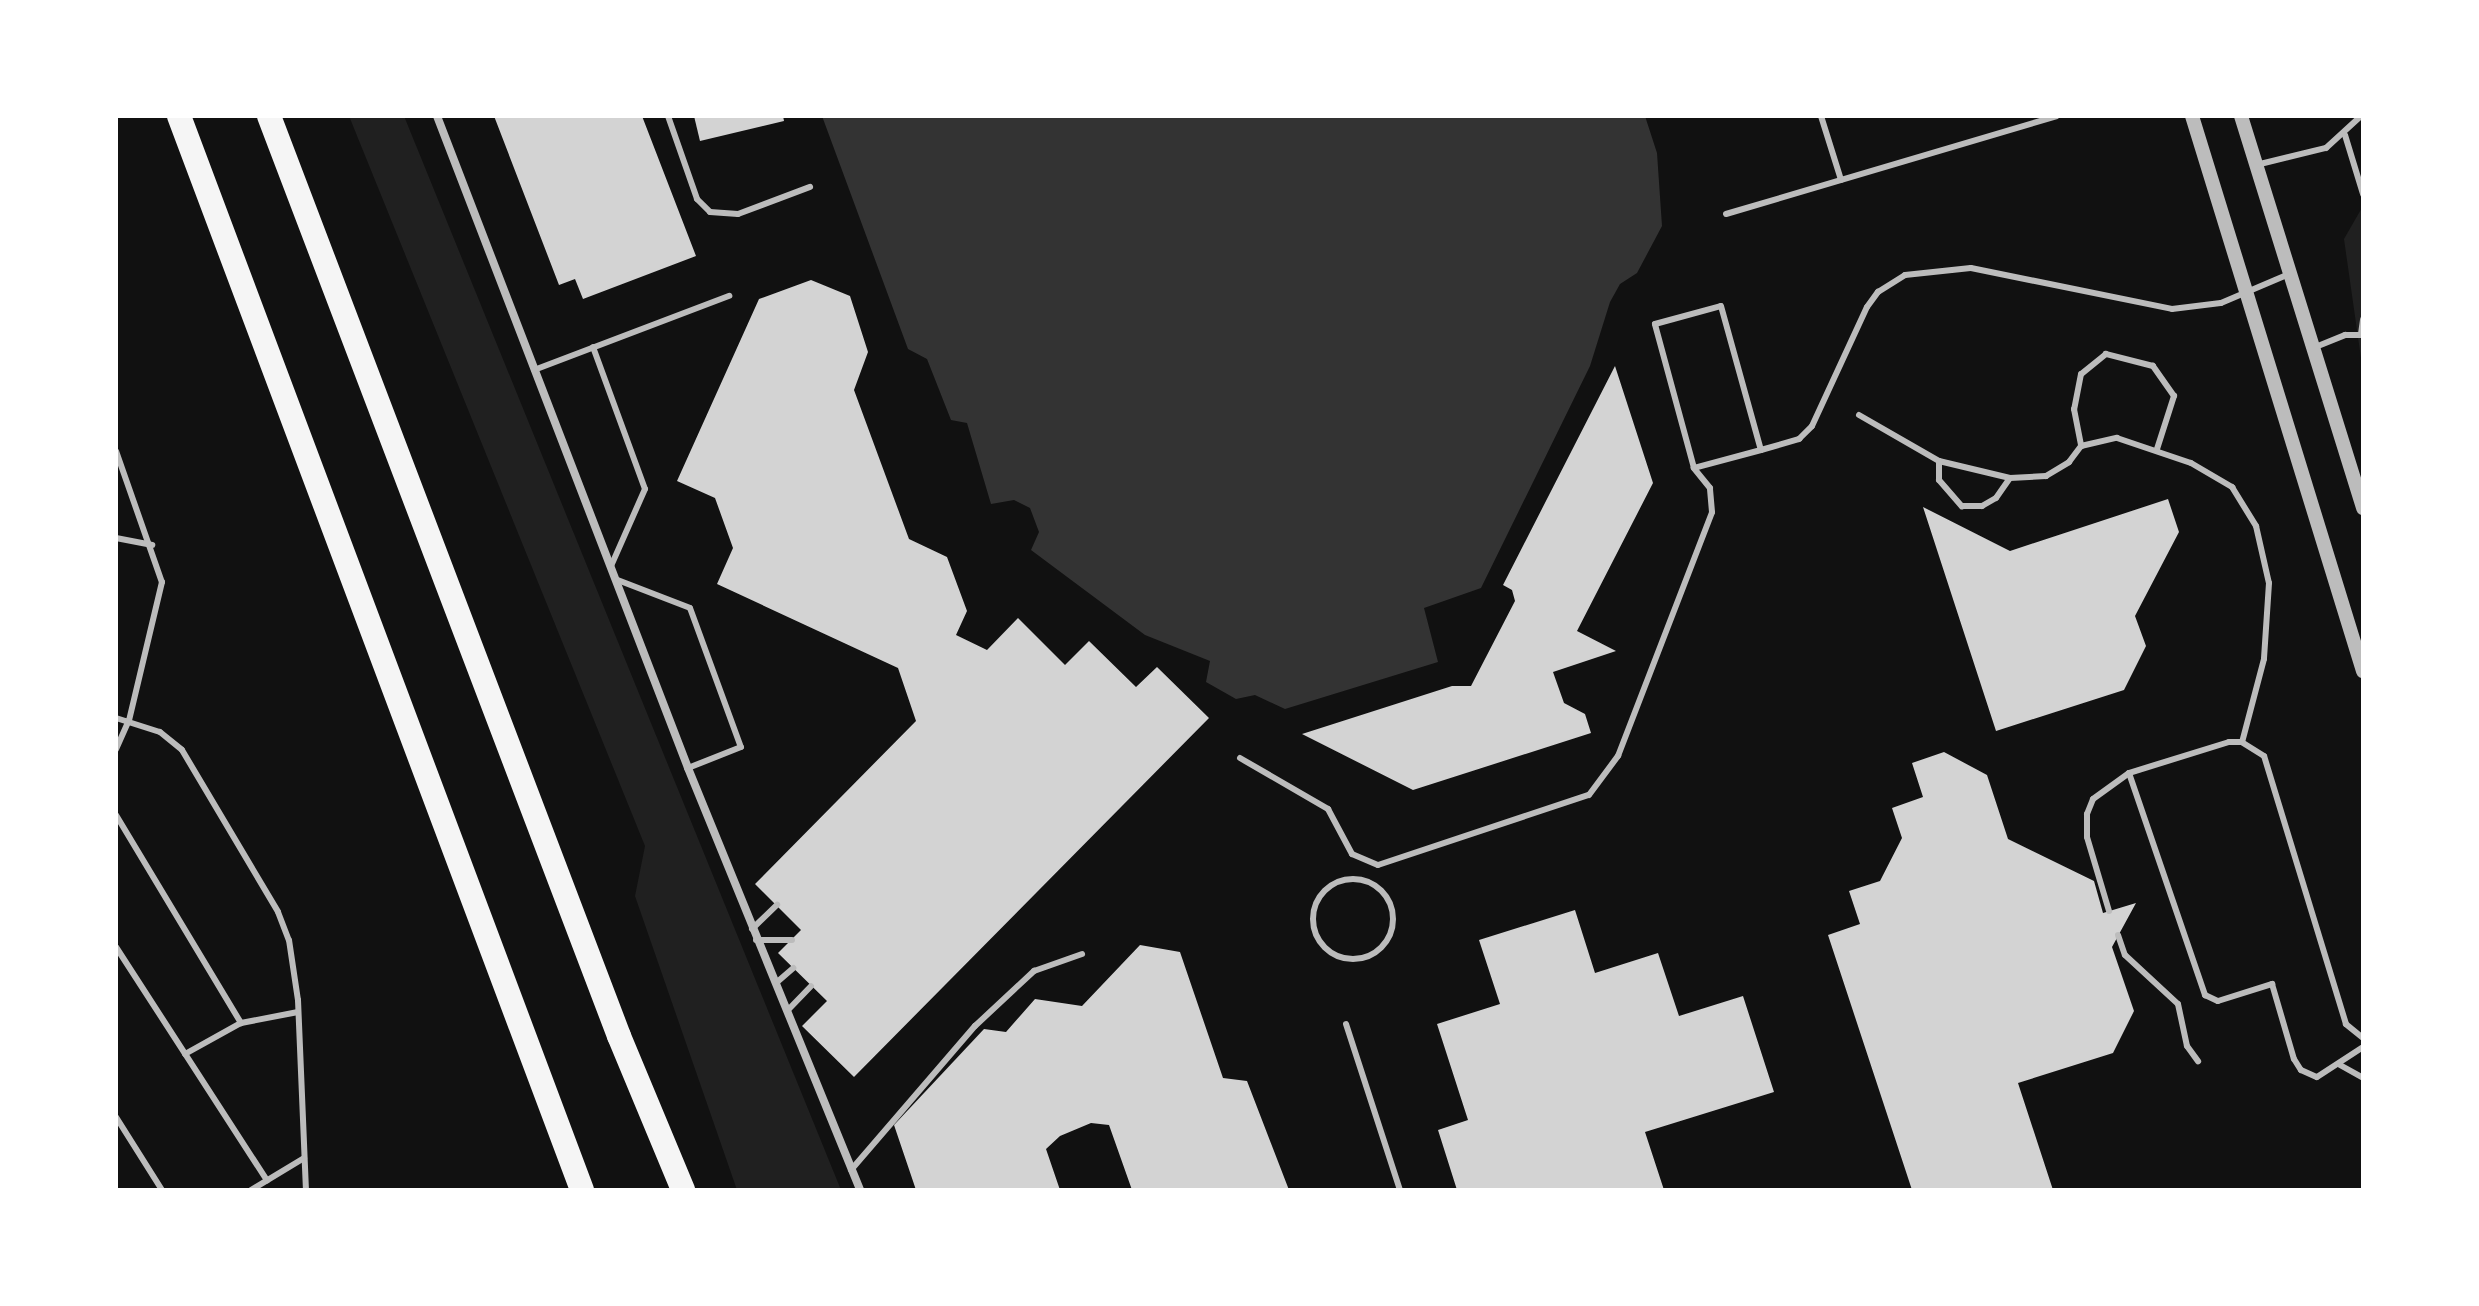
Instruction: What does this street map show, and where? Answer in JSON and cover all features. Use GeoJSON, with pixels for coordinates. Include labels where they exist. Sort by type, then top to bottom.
{"type":"FeatureCollection","features":[{"type":"Feature","properties":{"kind":"highway"},"geometry":{"type":"LineString","coordinates":[[179,116],[582,1190]]}},
{"type":"Feature","properties":{"kind":"highway"},"geometry":{"type":"LineString","coordinates":[[269,116],[619,1036],[683,1190]]}},
{"type":"Feature","properties":{"kind":"street"},"geometry":{"type":"LineString","coordinates":[[437,116],[688,768],[860,1190]]}},
{"type":"Feature","properties":{"kind":"street"},"geometry":{"type":"LineString","coordinates":[[2192,116],[2363,671]]}},
{"type":"Feature","properties":{"kind":"street"},"geometry":{"type":"LineString","coordinates":[[2241,116],[2363,508]]}},
{"type":"Feature","properties":{"kind":"lane"},"geometry":{"type":"LineString","coordinates":[[668,116],[697,199],[710,212],[738,214],[810,187]]}},
{"type":"Feature","properties":{"kind":"lane"},"geometry":{"type":"LineString","coordinates":[[1821,116],[1841,180]]}},
{"type":"Feature","properties":{"kind":"lane"},"geometry":{"type":"LineString","coordinates":[[1726,214],[2057,116]]}},
{"type":"Feature","properties":{"kind":"lane"},"geometry":{"type":"LineString","coordinates":[[2256,165],[2326,148],[2345,135],[2361,116]]}},
{"type":"Feature","properties":{"kind":"lane"},"geometry":{"type":"LineString","coordinates":[[2345,135],[2363,194]]}},
{"type":"Feature","properties":{"kind":"lane"},"geometry":{"type":"LineString","coordinates":[[1694,468],[1799,439],[1812,426],[1867,307],[1878,292],[1905,275],[1971,268],[2161,308],[2221,303],[2289,274]]}},
{"type":"Feature","properties":{"kind":"lane"},"geometry":{"type":"LineString","coordinates":[[534,370],[729,296]]}},
{"type":"Feature","properties":{"kind":"lane"},"geometry":{"type":"LineString","coordinates":[[1240,758],[1328,809],[1347,849],[1365,862],[1392,863],[1573,803],[1599,785],[1618,756],[1712,512],[1710,488],[1694,468],[1655,324],[1721,306],[1761,450]]}},
{"type":"Feature","properties":{"kind":"lane"},"geometry":{"type":"LineString","coordinates":[[2313,348],[2362,334],[2363,319]]}},
{"type":"Feature","properties":{"kind":"lane"},"geometry":{"type":"LineString","coordinates":[[593,347],[645,489],[611,566]]}},
{"type":"Feature","properties":{"kind":"lane"},"geometry":{"type":"LineString","coordinates":[[2081,446],[2074,409],[2081,374],[2106,354],[2153,366],[2174,396],[2157,449]]}},
{"type":"Feature","properties":{"kind":"lane"},"geometry":{"type":"LineString","coordinates":[[1859,415],[1939,461],[2010,478],[2046,476],[2069,462],[2081,446],[2117,438],[2157,449],[2232,487],[2256,526],[2269,583],[2264,659],[2242,742]]}},
{"type":"Feature","properties":{"kind":"lane"},"geometry":{"type":"LineString","coordinates":[[116,451],[152,545],[162,582],[129,720],[116,749]]}},
{"type":"Feature","properties":{"kind":"lane"},"geometry":{"type":"LineString","coordinates":[[1939,461],[1939,480],[1962,506],[1982,506],[1996,498],[2010,478]]}},
{"type":"Feature","properties":{"kind":"lane"},"geometry":{"type":"LineString","coordinates":[[116,538],[152,545]]}},
{"type":"Feature","properties":{"kind":"lane"},"geometry":{"type":"LineString","coordinates":[[615,579],[690,608],[741,747],[688,768]]}},
{"type":"Feature","properties":{"kind":"lane"},"geometry":{"type":"LineString","coordinates":[[116,718],[160,732],[182,750],[271,899],[289,940],[298,1012],[306,1190]]}},
{"type":"Feature","properties":{"kind":"lane"},"geometry":{"type":"LineString","coordinates":[[2109,911],[2087,837],[2087,814],[2093,799],[2129,773],[2210,745],[2242,742],[2264,756],[2346,1024],[2363,1038]]}},
{"type":"Feature","properties":{"kind":"lane"},"geometry":{"type":"LineString","coordinates":[[2129,773],[2205,995],[2218,1001],[2272,984],[2301,1070],[2317,1077],[2340,1065],[2363,1047]]}},
{"type":"Feature","properties":{"kind":"lane"},"geometry":{"type":"LineString","coordinates":[[116,815],[241,1023]]}},
{"type":"Feature","properties":{"kind":"lane"},"geometry":{"type":"LineString","coordinates":[[1360,879],[1365,862]]}},
{"type":"Feature","properties":{"kind":"lane"},"geometry":{"type":"LineString","coordinates":[[1360,879],[1389,901],[1392,925],[1372,954],[1348,959],[1335,955],[1317,938],[1313,912],[1335,883],[1360,879]]}},
{"type":"Feature","properties":{"kind":"lane"},"geometry":{"type":"LineString","coordinates":[[752,929],[777,905]]}},
{"type":"Feature","properties":{"kind":"lane"},"geometry":{"type":"LineString","coordinates":[[2118,935],[2125,955],[2178,1004],[2187,1046],[2198,1061]]}},
{"type":"Feature","properties":{"kind":"lane"},"geometry":{"type":"LineString","coordinates":[[756,940],[792,940]]}},
{"type":"Feature","properties":{"kind":"lane"},"geometry":{"type":"LineString","coordinates":[[116,947],[267,1180]]}},
{"type":"Feature","properties":{"kind":"lane"},"geometry":{"type":"LineString","coordinates":[[851,1170],[975,1026],[1034,971],[1082,954]]}},
{"type":"Feature","properties":{"kind":"lane"},"geometry":{"type":"LineString","coordinates":[[776,983],[793,968]]}},
{"type":"Feature","properties":{"kind":"lane"},"geometry":{"type":"LineString","coordinates":[[788,1010],[811,986]]}},
{"type":"Feature","properties":{"kind":"lane"},"geometry":{"type":"LineString","coordinates":[[185,1054],[241,1023],[298,1012]]}},
{"type":"Feature","properties":{"kind":"lane"},"geometry":{"type":"LineString","coordinates":[[1346,1024],[1400,1190]]}},
{"type":"Feature","properties":{"kind":"lane"},"geometry":{"type":"LineString","coordinates":[[2340,1065],[2363,1078]]}},
{"type":"Feature","properties":{"kind":"lane"},"geometry":{"type":"LineString","coordinates":[[116,1117],[162,1190]]}},
{"type":"Feature","properties":{"kind":"lane"},"geometry":{"type":"LineString","coordinates":[[251,1190],[304,1158]]}},
{"type":"Feature","properties":{"kind":"shaded area"},"geometry":{"type":"Polygon","coordinates":[[[349,116],[404,116],[841,1190],[737,1190],[635,896],[645,846],[349,116]]]}},
{"type":"Feature","properties":{"kind":"shaded area"},"geometry":{"type":"Polygon","coordinates":[[[822,116],[1645,116],[1657,153],[1662,226],[1637,273],[1620,284],[1610,302],[1590,366],[1481,588],[1424,608],[1438,662],[1285,709],[1255,695],[1236,699],[1206,682],[1210,661],[1145,635],[1031,550],[1039,532],[1030,508],[1014,500],[991,504],[967,423],[951,420],[927,359],[908,349],[822,116]]]}},
{"type":"Feature","properties":{"kind":"shaded area"},"geometry":{"type":"Polygon","coordinates":[[[2363,206],[2363,372],[2344,239],[2363,206]]]}},
{"type":"Feature","properties":{"kind":"building"},"geometry":{"type":"Polygon","coordinates":[[[494,116],[642,116],[696,256],[583,299],[575,279],[559,285],[494,116]]]}},
{"type":"Feature","properties":{"kind":"building"},"geometry":{"type":"Polygon","coordinates":[[[694,116],[783,116],[784,121],[700,141],[694,116]]]}},
{"type":"Feature","properties":{"kind":"building"},"geometry":{"type":"Polygon","coordinates":[[[811,280],[850,296],[868,352],[854,390],[909,539],[947,557],[967,611],[956,635],[987,650],[1018,618],[1065,665],[1089,641],[1136,687],[1157,667],[1209,718],[854,1077],[802,1026],[827,1001],[778,953],[801,930],[755,884],[916,721],[898,668],[717,584],[733,548],[715,498],[677,481],[759,299],[811,280]]]}},
{"type":"Feature","properties":{"kind":"building"},"geometry":{"type":"Polygon","coordinates":[[[1615,366],[1653,483],[1577,631],[1616,651],[1553,672],[1564,703],[1585,714],[1591,733],[1413,790],[1302,734],[1452,686],[1471,686],[1515,601],[1512,590],[1503,585],[1615,366]]]}},
{"type":"Feature","properties":{"kind":"building"},"geometry":{"type":"Polygon","coordinates":[[[2168,499],[2179,532],[2135,616],[2146,646],[2124,690],[1996,731],[1923,507],[2010,551],[2168,499]]]}},
{"type":"Feature","properties":{"kind":"building"},"geometry":{"type":"Polygon","coordinates":[[[1944,752],[1987,775],[2008,839],[2094,881],[2103,913],[2136,903],[2112,947],[2134,1011],[2113,1053],[2018,1083],[2053,1190],[1912,1190],[1828,935],[1860,924],[1849,891],[1880,881],[1902,838],[1892,808],[1923,797],[1912,763],[1944,752]]]}},
{"type":"Feature","properties":{"kind":"building"},"geometry":{"type":"Polygon","coordinates":[[[1575,910],[1595,973],[1658,953],[1679,1016],[1743,996],[1774,1092],[1645,1132],[1664,1190],[1457,1190],[1438,1130],[1468,1120],[1437,1024],[1500,1004],[1479,940],[1575,910]]]}},
{"type":"Feature","properties":{"kind":"building"},"geometry":{"type":"Polygon","coordinates":[[[1140,945],[1180,952],[1223,1078],[1247,1081],[1289,1190],[1132,1190],[1109,1125],[1091,1123],[1060,1136],[1046,1149],[1060,1190],[916,1190],[894,1125],[984,1029],[1006,1032],[1035,999],[1082,1006],[1140,945]]]}}]}
